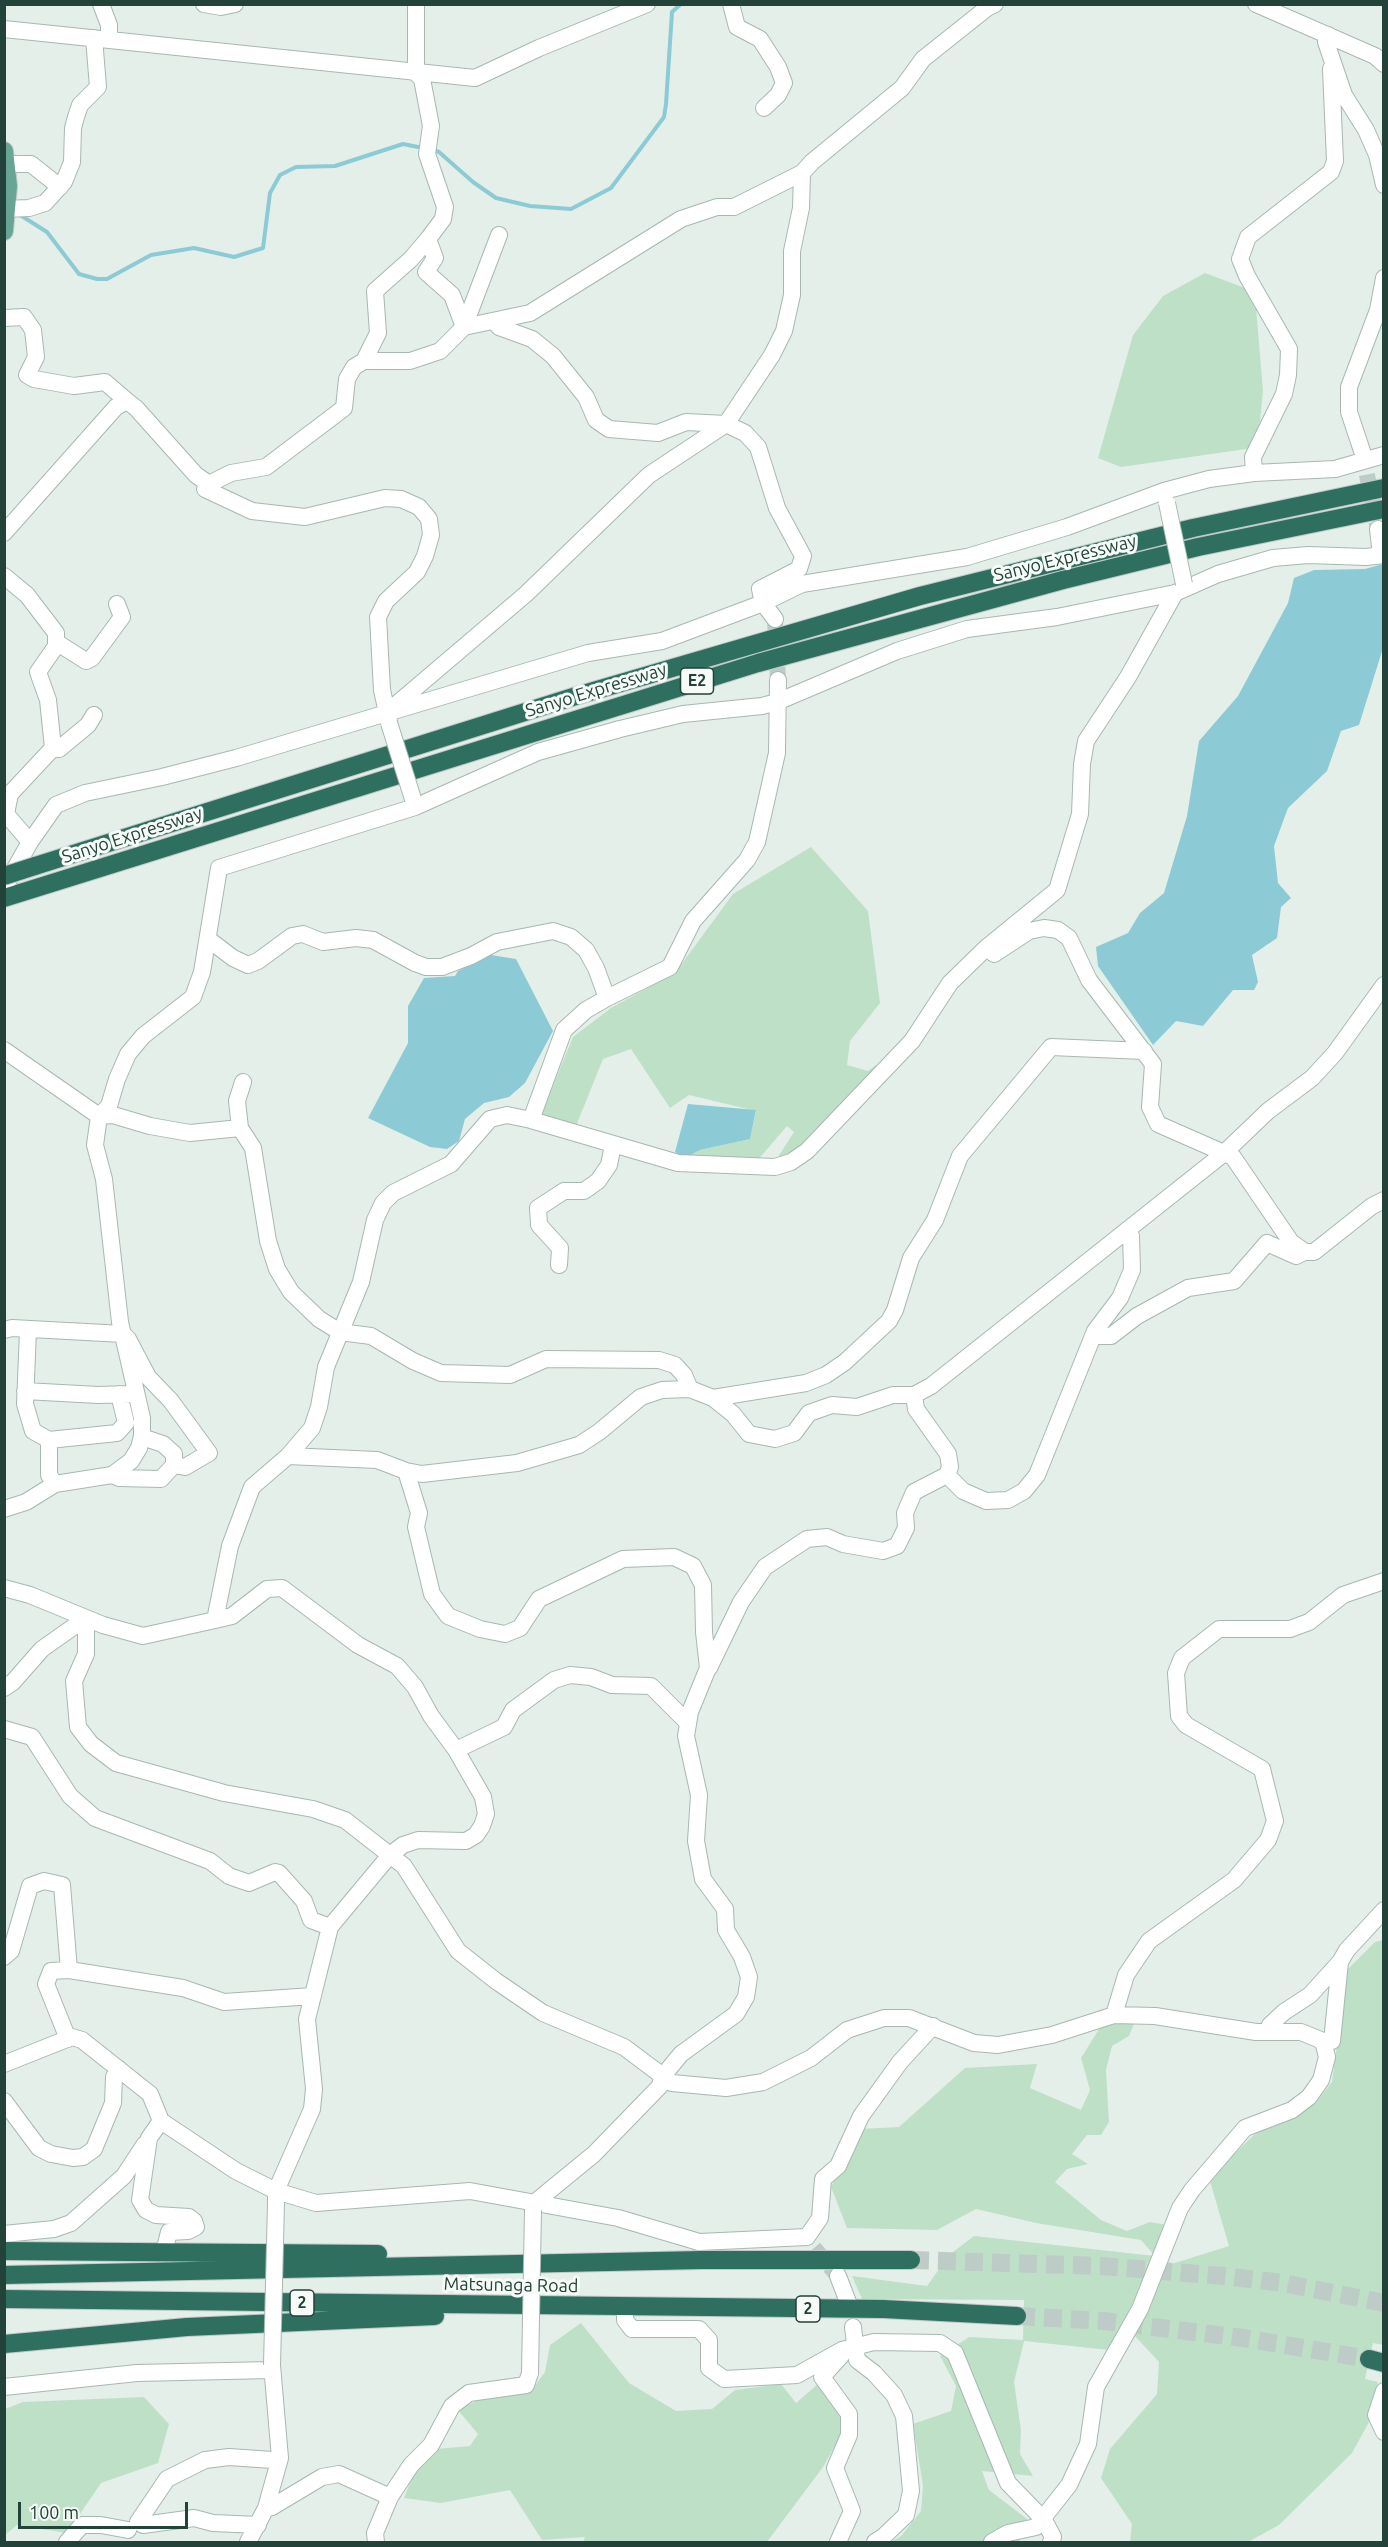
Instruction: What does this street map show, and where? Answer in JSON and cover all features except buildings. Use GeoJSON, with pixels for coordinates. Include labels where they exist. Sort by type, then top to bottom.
{"type":"FeatureCollection","features":[{"type":"Feature","properties":{"kind":"highway","name":"Sanyo Expressway"},"geometry":{"type":"LineString","coordinates":[[4,876],[576,696],[842,618],[1182,530],[1383,488]]}},
{"type":"Feature","properties":{"kind":"highway","name":"Sanyo Expressway"},"geometry":{"type":"LineString","coordinates":[[10,893],[769,659],[1153,558],[1383,509]]}},
{"type":"Feature","properties":{"kind":"highway"},"geometry":{"type":"LineString","coordinates":[[4,2251],[101,2253],[168,2248],[443,2255],[492,2265]]}},
{"type":"Feature","properties":{"kind":"highway","name":"Matsunaga Road"},"geometry":{"type":"LineString","coordinates":[[4,2275],[492,2265],[700,2251],[911,2260]]}},
{"type":"Feature","properties":{"kind":"highway","name":"Matsunaga Road"},"geometry":{"type":"LineString","coordinates":[[4,2299],[883,2309],[1017,2316]]}},
{"type":"Feature","properties":{"kind":"highway"},"geometry":{"type":"LineString","coordinates":[[4,2344],[187,2326],[468,2315],[599,2307]]}},
{"type":"Feature","properties":{"kind":"main road"},"geometry":{"type":"LineString","coordinates":[[4,231],[5,158]]}},
{"type":"Feature","properties":{"kind":"street"},"geometry":{"type":"LineString","coordinates":[[6,208],[29,208],[45,203],[60,187],[72,162],[73,128],[78,111],[88,96],[98,87],[101,39],[108,25],[101,4]]}},
{"type":"Feature","properties":{"kind":"street"},"geometry":{"type":"LineString","coordinates":[[204,4],[221,7],[235,4]]}},
{"type":"Feature","properties":{"kind":"street"},"geometry":{"type":"LineString","coordinates":[[364,361],[378,333],[375,291],[411,259],[428,239],[443,219],[445,207],[427,154],[431,126],[422,79],[416,73],[416,4]]}},
{"type":"Feature","properties":{"kind":"street"},"geometry":{"type":"LineString","coordinates":[[4,28],[475,78],[539,48],[646,4]]}},
{"type":"Feature","properties":{"kind":"street"},"geometry":{"type":"LineString","coordinates":[[730,4],[737,27],[760,39],[778,67],[784,82],[778,95],[764,108]]}},
{"type":"Feature","properties":{"kind":"street"},"geometry":{"type":"LineString","coordinates":[[464,327],[530,313],[681,219],[717,207],[734,207],[802,173],[812,162],[902,88],[923,59],[987,8],[996,4]]}},
{"type":"Feature","properties":{"kind":"street"},"geometry":{"type":"LineString","coordinates":[[1256,4],[1375,57],[1383,64]]}},
{"type":"Feature","properties":{"kind":"street"},"geometry":{"type":"LineString","coordinates":[[1328,35],[1326,42],[1334,67],[1344,94],[1366,130],[1377,155],[1383,185]]}},
{"type":"Feature","properties":{"kind":"street"},"geometry":{"type":"LineString","coordinates":[[1254,473],[1253,457],[1284,394],[1288,375],[1289,349],[1240,259],[1248,237],[1331,172],[1335,161],[1331,69],[1334,67]]}},
{"type":"Feature","properties":{"kind":"street"},"geometry":{"type":"LineString","coordinates":[[5,158],[31,164],[60,187]]}},
{"type":"Feature","properties":{"kind":"street"},"geometry":{"type":"LineString","coordinates":[[388,718],[526,594],[650,475],[726,424],[772,355],[784,330],[792,296],[792,251],[801,208],[802,173]]}},
{"type":"Feature","properties":{"kind":"street"},"geometry":{"type":"LineString","coordinates":[[414,803],[388,718],[382,690],[378,617],[386,601],[417,572],[425,556],[430,535],[429,519],[419,507],[401,499],[385,498],[305,518],[252,511],[205,489],[209,484],[231,473],[266,467],[344,408],[347,379],[354,367],[364,361],[410,361],[440,351],[464,327],[499,235]]}},
{"type":"Feature","properties":{"kind":"street"},"geometry":{"type":"LineString","coordinates":[[428,239],[435,258],[426,272],[452,295],[464,327]]}},
{"type":"Feature","properties":{"kind":"street"},"geometry":{"type":"LineString","coordinates":[[1362,451],[1349,412],[1349,387],[1377,310],[1383,278]]}},
{"type":"Feature","properties":{"kind":"street"},"geometry":{"type":"LineString","coordinates":[[4,318],[24,317],[33,330],[36,357],[27,375],[34,379],[74,386],[105,382],[136,408],[196,475],[209,484]]}},
{"type":"Feature","properties":{"kind":"street"},"geometry":{"type":"LineString","coordinates":[[495,321],[499,327],[532,339],[553,356],[586,397],[597,420],[609,429],[658,433],[686,422],[726,424],[745,433],[758,447],[777,508],[803,556],[799,569],[760,589],[763,603],[775,619]]}},
{"type":"Feature","properties":{"kind":"street"},"geometry":{"type":"LineString","coordinates":[[4,533],[116,407],[127,401]]}},
{"type":"Feature","properties":{"kind":"street"},"geometry":{"type":"LineString","coordinates":[[10,893],[30,842],[56,805],[85,793],[162,777],[388,718],[588,653],[662,641],[763,603],[802,584],[967,557],[1166,497],[1209,479],[1254,473],[1335,469],[1383,455]]}},
{"type":"Feature","properties":{"kind":"street"},"geometry":{"type":"LineString","coordinates":[[215,1620],[230,1546],[252,1487],[288,1456],[312,1428],[319,1407],[326,1367],[361,1282],[375,1220],[382,1203],[393,1193],[451,1164],[490,1119],[507,1115],[678,1163],[775,1167],[791,1162],[807,1151],[912,1041],[950,983],[986,948],[1057,890],[1080,814],[1082,764],[1086,741],[1182,588],[1166,497]]}},
{"type":"Feature","properties":{"kind":"street"},"geometry":{"type":"LineString","coordinates":[[28,1330],[25,1404],[33,1431],[49,1440],[117,1432],[126,1423],[123,1334],[104,1179],[95,1144],[99,1116],[109,1106],[128,1054],[143,1036],[193,997],[202,972],[219,868],[414,803],[548,749],[683,714],[762,706],[777,702],[897,651],[967,629],[1058,617],[1182,588],[1218,574],[1273,558],[1382,555],[1378,529]]}},
{"type":"Feature","properties":{"kind":"street"},"geometry":{"type":"LineString","coordinates":[[4,576],[27,595],[56,633],[56,646],[38,672],[48,700],[53,748]]}},
{"type":"Feature","properties":{"kind":"street"},"geometry":{"type":"LineString","coordinates":[[56,642],[86,661],[92,658],[122,617],[117,604]]}},
{"type":"Feature","properties":{"kind":"street"},"geometry":{"type":"LineString","coordinates":[[531,1120],[564,1030],[586,1010],[670,967],[693,921],[747,860],[758,842],[777,753],[778,680]]}},
{"type":"Feature","properties":{"kind":"street"},"geometry":{"type":"LineString","coordinates":[[53,748],[59,749],[88,725],[94,715]]}},
{"type":"Feature","properties":{"kind":"street"},"geometry":{"type":"LineString","coordinates":[[30,842],[6,814],[7,792],[53,748]]}},
{"type":"Feature","properties":{"kind":"street"},"geometry":{"type":"LineString","coordinates":[[986,948],[994,954],[1029,931],[1044,928],[1058,930],[1069,938],[1089,980],[1153,1064],[1150,1107],[1158,1124],[1233,1157],[1291,1242],[1305,1252]]}},
{"type":"Feature","properties":{"kind":"street"},"geometry":{"type":"LineString","coordinates":[[208,939],[233,958],[248,965],[292,936],[303,934],[323,942],[356,938],[373,940],[415,963],[426,967],[442,967],[471,956],[497,942],[553,931],[571,937],[586,950],[596,968],[607,998]]}},
{"type":"Feature","properties":{"kind":"street"},"geometry":{"type":"LineString","coordinates":[[288,1456],[377,1460],[405,1471],[422,1474],[517,1464],[579,1445],[599,1432],[641,1396],[662,1390],[690,1389],[713,1398],[733,1414],[749,1434],[776,1439],[794,1433],[809,1413],[832,1405],[857,1407],[893,1395],[914,1395],[931,1386],[1223,1154],[1268,1111],[1312,1078],[1335,1053],[1383,985]]}},
{"type":"Feature","properties":{"kind":"street"},"geometry":{"type":"LineString","coordinates":[[713,1398],[806,1383],[816,1379],[845,1362],[889,1321],[895,1310],[911,1258],[935,1220],[960,1156],[1051,1047],[1144,1051]]}},
{"type":"Feature","properties":{"kind":"street"},"geometry":{"type":"LineString","coordinates":[[4,1050],[99,1116],[112,1115],[150,1126],[190,1133],[240,1128]]}},
{"type":"Feature","properties":{"kind":"street"},"geometry":{"type":"LineString","coordinates":[[243,1082],[237,1101],[240,1128],[253,1148],[268,1241],[277,1269],[291,1292],[319,1319],[340,1332],[370,1336],[413,1361],[441,1373],[510,1375],[546,1359],[659,1360],[675,1365],[684,1376],[690,1389]]}},
{"type":"Feature","properties":{"kind":"street"},"geometry":{"type":"LineString","coordinates":[[559,1265],[560,1248],[539,1225],[538,1208],[564,1191],[584,1191],[598,1181],[609,1165],[613,1145]]}},
{"type":"Feature","properties":{"kind":"street"},"geometry":{"type":"LineString","coordinates":[[1095,1331],[1100,1336],[1111,1336],[1137,1316],[1188,1288],[1234,1281],[1267,1243],[1296,1256],[1305,1252],[1314,1252],[1372,1206],[1383,1200]]}},
{"type":"Feature","properties":{"kind":"street"},"geometry":{"type":"LineString","coordinates":[[947,1475],[963,1491],[986,1501],[1008,1500],[1024,1491],[1037,1475],[1095,1331],[1120,1298],[1132,1270],[1131,1236],[1127,1230]]}},
{"type":"Feature","properties":{"kind":"street"},"geometry":{"type":"LineString","coordinates":[[4,1330],[12,1328],[123,1334],[128,1339],[148,1377],[171,1401],[209,1453],[185,1467],[174,1466]]}},
{"type":"Feature","properties":{"kind":"street"},"geometry":{"type":"LineString","coordinates":[[25,1391],[126,1396]]}},
{"type":"Feature","properties":{"kind":"street"},"geometry":{"type":"LineString","coordinates":[[376,2542],[375,2533],[390,2497],[411,2465],[431,2445],[452,2406],[469,2393],[526,2385],[530,2373],[533,2207],[594,2154],[660,2086],[662,2077],[681,2054],[736,2014],[746,1997],[749,1977],[742,1957],[726,1930],[725,1908],[703,1879],[696,1841],[699,1795],[686,1736],[690,1712],[708,1668],[741,1602],[765,1567],[807,1539],[827,1537],[843,1544],[883,1551],[897,1546],[906,1528],[905,1513],[914,1492],[947,1475],[950,1467],[948,1454],[916,1409],[914,1395]]}},
{"type":"Feature","properties":{"kind":"street"},"geometry":{"type":"LineString","coordinates":[[4,1509],[26,1502],[55,1484],[112,1475],[131,1461],[139,1448],[142,1437],[142,1418],[126,1396]]}},
{"type":"Feature","properties":{"kind":"street"},"geometry":{"type":"LineString","coordinates":[[112,1475],[119,1478],[161,1479],[174,1466],[174,1454],[163,1444],[142,1437]]}},
{"type":"Feature","properties":{"kind":"street"},"geometry":{"type":"LineString","coordinates":[[49,1440],[49,1475],[55,1484]]}},
{"type":"Feature","properties":{"kind":"street"},"geometry":{"type":"LineString","coordinates":[[405,1471],[419,1512],[416,1527],[432,1594],[448,1616],[480,1629],[505,1634],[520,1628],[539,1599],[623,1559],[674,1557],[693,1566],[703,1585],[704,1632],[708,1668]]}},
{"type":"Feature","properties":{"kind":"street"},"geometry":{"type":"LineString","coordinates":[[1114,2015],[1126,1975],[1149,1941],[1234,1880],[1268,1840],[1275,1821],[1262,1769],[1186,1725],[1179,1716],[1176,1673],[1182,1658],[1219,1629],[1290,1629],[1309,1622],[1342,1595],[1383,1581]]}},
{"type":"Feature","properties":{"kind":"street"},"geometry":{"type":"LineString","coordinates":[[4,1588],[30,1595],[86,1618],[142,1636],[232,1616],[267,1589],[282,1588],[358,1646],[397,1666],[415,1687],[430,1716],[456,1750],[483,1797],[486,1814],[476,1835],[466,1841],[418,1840],[403,1845],[390,1855],[330,1927],[308,2019],[314,2089],[312,2109],[276,2197],[272,2367],[280,2458],[266,2508],[254,2537],[194,2518],[143,2526],[131,2531],[102,2525],[82,2525],[67,2542]]}},
{"type":"Feature","properties":{"kind":"street"},"geometry":{"type":"LineString","coordinates":[[4,1688],[13,1682],[42,1649],[86,1618]]}},
{"type":"Feature","properties":{"kind":"street"},"geometry":{"type":"LineString","coordinates":[[86,1618],[86,1654],[74,1681],[78,1727],[91,1744],[116,1763],[224,1793],[313,1809],[345,1820],[404,1866],[458,1951],[496,1981],[543,2013],[624,2047],[672,2083],[726,2088],[762,2082],[811,2058],[848,2030],[884,2018],[909,2018],[974,2043],[998,2044],[1052,2035],[1114,2015],[1155,2016],[1256,2031],[1301,2032],[1323,2041],[1332,2041],[1340,1962]]}},
{"type":"Feature","properties":{"kind":"street"},"geometry":{"type":"LineString","coordinates":[[456,1750],[504,1727],[513,1710],[554,1680],[570,1675],[591,1677],[612,1685],[651,1686],[688,1722]]}},
{"type":"Feature","properties":{"kind":"street"},"geometry":{"type":"LineString","coordinates":[[4,1729],[32,1737],[70,1796],[95,1818],[210,1861],[230,1876],[249,1883],[275,1872],[279,1873],[304,1901],[312,1920],[330,1927]]}},
{"type":"Feature","properties":{"kind":"street"},"geometry":{"type":"LineString","coordinates":[[4,1957],[11,1951],[30,1886],[44,1881],[62,1885],[69,1970]]}},
{"type":"Feature","properties":{"kind":"street"},"geometry":{"type":"LineString","coordinates":[[1268,2031],[1270,2025],[1284,2012],[1310,1995],[1383,1910]]}},
{"type":"Feature","properties":{"kind":"street"},"geometry":{"type":"LineString","coordinates":[[1358,1938],[1383,1930]]}},
{"type":"Feature","properties":{"kind":"street"},"geometry":{"type":"LineString","coordinates":[[68,2039],[46,1984],[51,1971],[69,1970],[183,1988],[224,2002],[313,1996]]}},
{"type":"Feature","properties":{"kind":"street"},"geometry":{"type":"LineString","coordinates":[[4,2064],[72,2037],[82,2040],[150,2094],[161,2121],[276,2197],[316,2203],[470,2191],[533,2207],[618,2218],[700,2251],[811,2243],[820,2217],[823,2179],[838,2166],[861,2116],[900,2062],[933,2026]]}},
{"type":"Feature","properties":{"kind":"street"},"geometry":{"type":"LineString","coordinates":[[992,2542],[1008,2533],[1036,2527],[1044,2520],[1069,2485],[1088,2444],[1096,2387],[1140,2309],[1180,2208],[1191,2190],[1245,2128],[1292,2110],[1309,2097],[1321,2080],[1327,2058],[1323,2041]]}},
{"type":"Feature","properties":{"kind":"street"},"geometry":{"type":"LineString","coordinates":[[4,2101],[39,2148],[51,2154],[73,2158],[83,2157],[94,2149],[112,2103],[114,2077],[119,2069]]}},
{"type":"Feature","properties":{"kind":"street"},"geometry":{"type":"LineString","coordinates":[[4,2234],[54,2229],[71,2223],[124,2176],[161,2121]]}},
{"type":"Feature","properties":{"kind":"street"},"geometry":{"type":"LineString","coordinates":[[149,2138],[140,2200],[146,2210],[156,2215],[189,2217],[194,2221],[196,2227],[188,2231],[169,2232],[168,2248]]}},
{"type":"Feature","properties":{"kind":"street"},"geometry":{"type":"LineString","coordinates":[[838,2276],[848,2302]]}},
{"type":"Feature","properties":{"kind":"street"},"geometry":{"type":"LineString","coordinates":[[625,2307],[625,2320],[632,2328],[699,2329],[709,2340],[709,2367],[724,2379],[797,2375],[842,2350],[874,2342],[940,2343],[955,2353],[1008,2483],[1044,2520],[1053,2536],[1052,2542]]}},
{"type":"Feature","properties":{"kind":"street"},"geometry":{"type":"LineString","coordinates":[[853,2327],[857,2360],[874,2373],[894,2396],[905,2427],[911,2491],[906,2515],[875,2542]]}},
{"type":"Feature","properties":{"kind":"street"},"geometry":{"type":"LineString","coordinates":[[838,2542],[852,2511],[835,2468],[849,2435],[849,2414],[822,2377],[839,2357],[854,2348]]}},
{"type":"Feature","properties":{"kind":"street"},"geometry":{"type":"LineString","coordinates":[[4,2387],[137,2373],[272,2367]]}},
{"type":"Feature","properties":{"kind":"street"},"geometry":{"type":"LineString","coordinates":[[1383,2391],[1376,2415],[1383,2432]]}},
{"type":"Feature","properties":{"kind":"street"},"geometry":{"type":"LineString","coordinates":[[131,2531],[167,2479],[205,2460],[229,2457],[273,2460],[280,2458]]}},
{"type":"Feature","properties":{"kind":"street"},"geometry":{"type":"LineString","coordinates":[[266,2508],[272,2507],[322,2477],[339,2474],[390,2497]]}},
{"type":"Feature","properties":{"kind":"green space"},"geometry":{"type":"Polygon","coordinates":[[[1205,273],[1245,288],[1256,307],[1263,391],[1260,421],[1253,448],[1121,467],[1098,458],[1133,335],[1163,296],[1205,273]]]}},
{"type":"Feature","properties":{"kind":"green space"},"geometry":{"type":"Polygon","coordinates":[[[811,847],[868,911],[880,1003],[850,1041],[847,1065],[868,1071],[876,1065],[877,1068],[815,1137],[785,1157],[778,1157],[794,1132],[787,1126],[756,1162],[685,1158],[700,1150],[750,1139],[756,1111],[689,1095],[670,1108],[631,1049],[603,1059],[576,1126],[540,1117],[573,1037],[611,1008],[675,973],[733,894],[811,847]]]}},
{"type":"Feature","properties":{"kind":"green space"},"geometry":{"type":"Polygon","coordinates":[[[1383,1940],[1384,2345],[1373,2343],[1365,2379],[1378,2382],[1369,2422],[1352,2453],[1279,2525],[1248,2542],[1130,2542],[1132,2524],[1101,2478],[1110,2449],[1157,2394],[1159,2362],[1133,2334],[1162,2267],[1229,2246],[1209,2178],[1255,2134],[1316,2103],[1332,2082],[1347,1970],[1375,1942],[1383,1940]]]}},
{"type":"Feature","properties":{"kind":"green space"},"geometry":{"type":"Polygon","coordinates":[[[1116,2020],[1135,2021],[1129,2036],[1112,2046],[1106,2070],[1109,2122],[1101,2135],[1087,2135],[1072,2154],[1088,2164],[1067,2169],[1055,2182],[1101,2220],[1127,2231],[1150,2222],[1167,2225],[1156,2257],[1109,2350],[1024,2341],[1014,2382],[1021,2430],[1020,2454],[1033,2476],[982,2471],[989,2490],[1027,2519],[1019,2542],[891,2542],[901,2536],[921,2511],[923,2486],[913,2424],[951,2411],[956,2386],[940,2356],[969,2337],[1023,2340],[1024,2300],[862,2299],[852,2276],[927,2286],[949,2255],[974,2236],[1155,2256],[1141,2240],[1036,2223],[976,2209],[937,2230],[847,2228],[831,2187],[859,2129],[899,2127],[965,2068],[1037,2064],[1030,2088],[1081,2110],[1090,2090],[1081,2058],[1101,2026],[1116,2020]]]}},
{"type":"Feature","properties":{"kind":"green space"},"geometry":{"type":"Polygon","coordinates":[[[581,2323],[629,2383],[676,2411],[712,2409],[735,2390],[781,2384],[796,2403],[818,2384],[842,2410],[846,2426],[823,2467],[767,2542],[583,2542],[585,2537],[542,2540],[510,2490],[441,2503],[404,2498],[415,2470],[436,2449],[470,2446],[478,2434],[458,2410],[476,2401],[530,2392],[545,2372],[550,2345],[581,2323]]]}},
{"type":"Feature","properties":{"kind":"green space"},"geometry":{"type":"Polygon","coordinates":[[[144,2397],[169,2424],[158,2463],[101,2483],[67,2533],[17,2525],[5,2535],[5,2409],[23,2402],[144,2397]]]}},
{"type":"Feature","properties":{"kind":"water"},"geometry":{"type":"Polygon","coordinates":[[[1383,564],[1383,648],[1359,725],[1341,731],[1327,771],[1288,808],[1274,846],[1278,883],[1291,898],[1281,907],[1277,938],[1252,955],[1258,982],[1254,990],[1233,990],[1203,1026],[1176,1021],[1153,1045],[1098,966],[1096,947],[1128,933],[1140,913],[1164,893],[1187,816],[1199,741],[1238,696],[1288,603],[1294,578],[1314,570],[1365,569],[1383,564]]]}},
{"type":"Feature","properties":{"kind":"water"},"geometry":{"type":"Polygon","coordinates":[[[491,955],[516,959],[553,1031],[525,1083],[509,1097],[484,1103],[465,1119],[459,1141],[447,1149],[430,1147],[368,1118],[408,1043],[408,1006],[424,978],[455,976],[458,971],[491,955]]]}},
{"type":"Feature","properties":{"kind":"water"},"geometry":{"type":"Polygon","coordinates":[[[688,1104],[756,1110],[750,1139],[700,1150],[685,1158],[675,1152],[688,1104]]]}},
{"type":"Feature","properties":{"kind":"waterway"},"geometry":{"type":"LineString","coordinates":[[433,150],[439,152],[473,182],[496,198],[530,206],[571,209],[611,188],[664,117],[672,12],[681,4]]}},
{"type":"Feature","properties":{"kind":"waterway"},"geometry":{"type":"LineString","coordinates":[[20,215],[47,232],[79,274],[107,279],[151,255],[194,248],[234,257],[263,248],[270,193],[280,175],[296,167],[335,166],[403,144],[423,148]]}},
{"type":"Feature","properties":{"kind":"tunnel"},"geometry":{"type":"LineString","coordinates":[[1362,451],[1378,529]]}},
{"type":"Feature","properties":{"kind":"tunnel"},"geometry":{"type":"LineString","coordinates":[[775,619],[778,680]]}},
{"type":"Feature","properties":{"kind":"tunnel"},"geometry":{"type":"LineString","coordinates":[[814,2248],[838,2276]]}},
{"type":"Feature","properties":{"kind":"tunnel"},"geometry":{"type":"LineString","coordinates":[[911,2260],[1101,2266],[1224,2276],[1283,2283],[1384,2303]]}},
{"type":"Feature","properties":{"kind":"tunnel"},"geometry":{"type":"LineString","coordinates":[[1017,2316],[1104,2321],[1243,2338],[1369,2359]]}}]}
